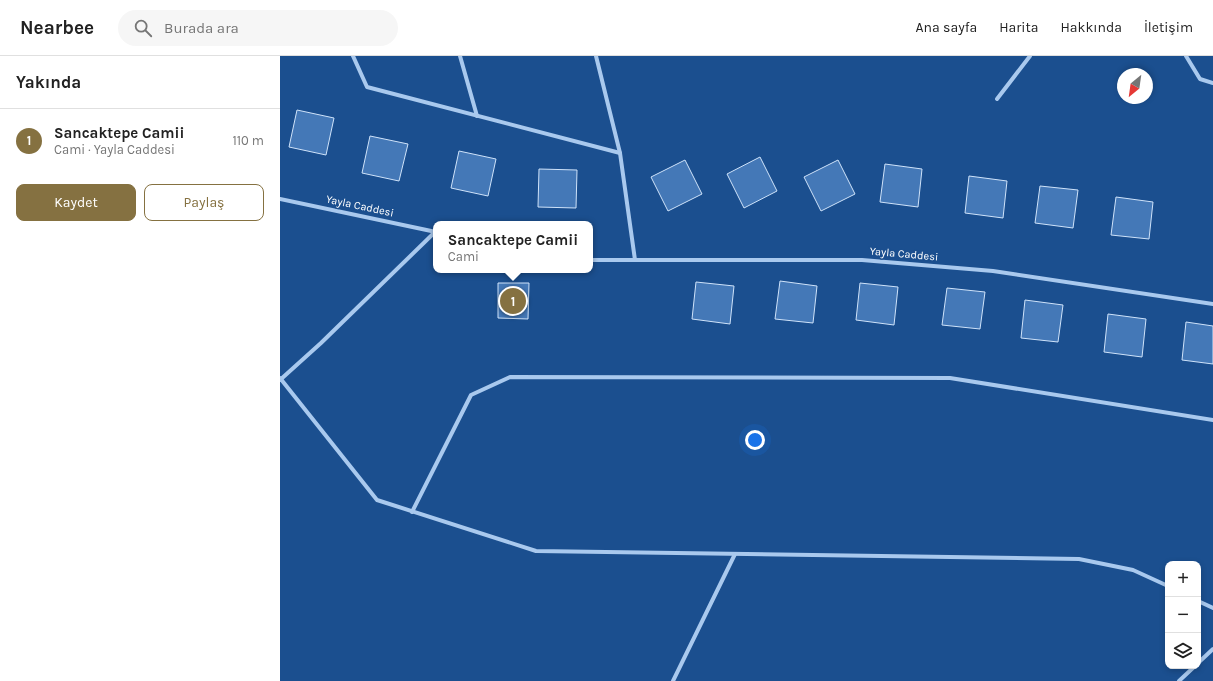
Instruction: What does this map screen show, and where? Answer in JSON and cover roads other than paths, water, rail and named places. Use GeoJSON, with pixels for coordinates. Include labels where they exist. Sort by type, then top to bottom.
{"type":"FeatureCollection","features":[{"type":"Feature","properties":{"kind":"street"},"geometry":{"type":"LineString","coordinates":[[352,56],[366,86],[620,153]]}},
{"type":"Feature","properties":{"kind":"street"},"geometry":{"type":"LineString","coordinates":[[460,56],[477,116]]}},
{"type":"Feature","properties":{"kind":"street"},"geometry":{"type":"LineString","coordinates":[[596,56],[620,153],[635,260]]}},
{"type":"Feature","properties":{"kind":"street"},"geometry":{"type":"LineString","coordinates":[[997,99],[1030,56]]}},
{"type":"Feature","properties":{"kind":"street"},"geometry":{"type":"LineString","coordinates":[[1186,56],[1200,79],[1213,83]]}},
{"type":"Feature","properties":{"kind":"street","name":"Yayla Caddesi"},"geometry":{"type":"LineString","coordinates":[[280,199],[433,231]]}},
{"type":"Feature","properties":{"kind":"street"},"geometry":{"type":"LineString","coordinates":[[433,235],[322,343],[280,379],[377,500],[536,551],[1079,559],[1133,570],[1165,585]]}},
{"type":"Feature","properties":{"kind":"street","name":"Yayla Caddesi"},"geometry":{"type":"LineString","coordinates":[[593,260],[862,260],[993,270],[1213,304]]}},
{"type":"Feature","properties":{"kind":"street"},"geometry":{"type":"LineString","coordinates":[[412,512],[471,395],[510,377],[950,378],[1213,420]]}},
{"type":"Feature","properties":{"kind":"street"},"geometry":{"type":"LineString","coordinates":[[673,681],[735,554]]}},
{"type":"Feature","properties":{"kind":"street"},"geometry":{"type":"LineString","coordinates":[[1201,602],[1213,608]]}},
{"type":"Feature","properties":{"kind":"street"},"geometry":{"type":"LineString","coordinates":[[1201,660],[1213,649]]}},
{"type":"Feature","properties":{"kind":"street"},"geometry":{"type":"LineString","coordinates":[[1179,681],[1192,669]]}},
{"type":"Feature","properties":{"kind":"place","name":"Sancaktepe Camii"},"geometry":{"type":"Point","coordinates":[513,301]}}]}
